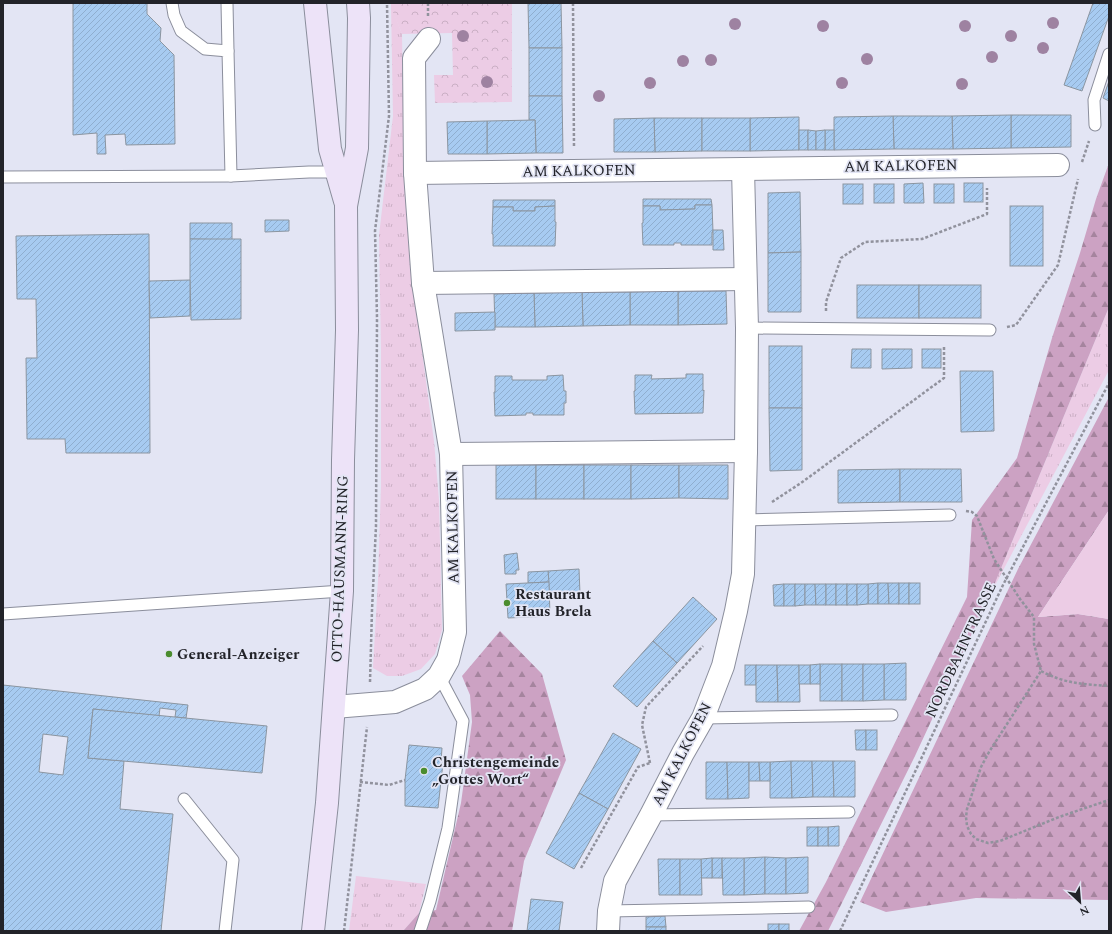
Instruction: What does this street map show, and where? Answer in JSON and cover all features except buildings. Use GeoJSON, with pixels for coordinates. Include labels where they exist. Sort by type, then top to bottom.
{"type":"FeatureCollection","features":[{"type":"Feature","properties":{"kind":"street","name":"OTTO-HAUSMANN-RING"},"geometry":{"type":"LineString","coordinates":[[314,6],[330,149],[346,206]]}},
{"type":"Feature","properties":{"kind":"street","name":"OTTO-HAUSMANN-RING"},"geometry":{"type":"LineString","coordinates":[[313,931],[327,802],[342,591],[343,460],[347,330],[346,206],[357,148],[360,8]]}},
{"type":"Feature","properties":{"kind":"street","name":"AM KALKOFEN"},"geometry":{"type":"LineString","coordinates":[[334,707],[395,702],[425,689],[439,676],[448,660],[455,632],[451,454],[423,282],[415,173],[414,58],[429,40]]}},
{"type":"Feature","properties":{"kind":"street","name":"AM KALKOFEN"},"geometry":{"type":"LineString","coordinates":[[415,173],[1058,165]]}},
{"type":"Feature","properties":{"kind":"street","name":"AM KALKOFEN"},"geometry":{"type":"LineString","coordinates":[[608,921],[615,881],[652,815],[683,753],[703,718],[723,666],[743,574],[747,328],[743,169]]}},
{"type":"Feature","properties":{"kind":"street"},"geometry":{"type":"LineString","coordinates":[[423,282],[745,279]]}},
{"type":"Feature","properties":{"kind":"street","name":"AM KALKOFEN"},"geometry":{"type":"LineString","coordinates":[[451,454],[746,451]]}},
{"type":"Feature","properties":{"kind":"lane"},"geometry":{"type":"LineString","coordinates":[[172,3],[174,15],[181,31],[205,48],[228,51]]}},
{"type":"Feature","properties":{"kind":"lane"},"geometry":{"type":"LineString","coordinates":[[227,3],[231,176]]}},
{"type":"Feature","properties":{"kind":"lane"},"geometry":{"type":"LineString","coordinates":[[1095,125],[1094,100],[1109,54]]}},
{"type":"Feature","properties":{"kind":"lane"},"geometry":{"type":"LineString","coordinates":[[3,177],[231,176],[337,172]]}},
{"type":"Feature","properties":{"kind":"lane"},"geometry":{"type":"LineString","coordinates":[[747,328],[990,330]]}},
{"type":"Feature","properties":{"kind":"lane"},"geometry":{"type":"LineString","coordinates":[[744,520],[950,515]]}},
{"type":"Feature","properties":{"kind":"lane"},"geometry":{"type":"LineString","coordinates":[[3,614],[342,591]]}},
{"type":"Feature","properties":{"kind":"lane"},"geometry":{"type":"LineString","coordinates":[[420,931],[430,901],[448,828],[463,721],[439,676]]}},
{"type":"Feature","properties":{"kind":"lane"},"geometry":{"type":"LineString","coordinates":[[703,718],[892,715]]}},
{"type":"Feature","properties":{"kind":"lane"},"geometry":{"type":"LineString","coordinates":[[184,799],[233,860],[225,931]]}},
{"type":"Feature","properties":{"kind":"lane"},"geometry":{"type":"LineString","coordinates":[[652,815],[849,812]]}},
{"type":"Feature","properties":{"kind":"lane"},"geometry":{"type":"LineString","coordinates":[[608,921],[809,907]]}},
{"type":"Feature","properties":{"kind":"path"},"geometry":{"type":"LineString","coordinates":[[344,931],[369,704],[376,526],[377,318],[375,231],[389,116],[387,3]]}},
{"type":"Feature","properties":{"kind":"path"},"geometry":{"type":"LineString","coordinates":[[573,3],[574,171]]}},
{"type":"Feature","properties":{"kind":"path"},"geometry":{"type":"LineString","coordinates":[[1081,164],[1095,125]]}},
{"type":"Feature","properties":{"kind":"path"},"geometry":{"type":"LineString","coordinates":[[827,329],[826,302],[841,258],[864,242],[922,239],[987,214],[987,165]]}},
{"type":"Feature","properties":{"kind":"path"},"geometry":{"type":"LineString","coordinates":[[990,330],[1016,325],[1058,264],[1079,172]]}},
{"type":"Feature","properties":{"kind":"path"},"geometry":{"type":"LineString","coordinates":[[744,520],[801,483],[944,378],[944,330]]}},
{"type":"Feature","properties":{"kind":"path","name":"NORDBAHNTRASSE"},"geometry":{"type":"LineString","coordinates":[[840,931],[1007,578],[1109,383]]}},
{"type":"Feature","properties":{"kind":"path"},"geometry":{"type":"LineString","coordinates":[[950,515],[966,511],[972,512],[977,516],[994,559],[1020,599],[1034,617],[1034,644],[1041,671],[981,767],[967,808],[967,826],[971,834],[976,840],[988,843],[1000,841],[1059,817],[1109,800]]}},
{"type":"Feature","properties":{"kind":"path"},"geometry":{"type":"LineString","coordinates":[[650,764],[642,725],[646,707],[705,644]]}},
{"type":"Feature","properties":{"kind":"path"},"geometry":{"type":"LineString","coordinates":[[1041,671],[1072,683],[1109,686]]}},
{"type":"Feature","properties":{"kind":"path"},"geometry":{"type":"LineString","coordinates":[[581,868],[638,767],[683,753]]}},
{"type":"Feature","properties":{"kind":"path"},"geometry":{"type":"LineString","coordinates":[[360,782],[389,785],[405,780]]}},
{"type":"Feature","properties":{"kind":"green space"},"geometry":{"type":"Polygon","coordinates":[[[391,3],[512,3],[512,102],[435,103],[434,75],[453,75],[452,33],[402,34],[391,7],[391,3]]]}},
{"type":"Feature","properties":{"kind":"green space"},"geometry":{"type":"Polygon","coordinates":[[[391,5],[402,34],[404,165],[410,262],[434,441],[439,500],[442,630],[435,654],[421,669],[402,676],[387,676],[373,668],[381,486],[379,235],[393,116],[391,5]]]}},
{"type":"Feature","properties":{"kind":"green space"},"geometry":{"type":"Polygon","coordinates":[[[1109,163],[1109,307],[990,595],[914,758],[828,931],[799,931],[826,882],[967,597],[972,520],[1017,458],[1052,338],[1096,199],[1109,163]]]}},
{"type":"Feature","properties":{"kind":"green space"},"geometry":{"type":"Polygon","coordinates":[[[1109,307],[1109,370],[990,595],[1109,307]]]}},
{"type":"Feature","properties":{"kind":"green space"},"geometry":{"type":"Polygon","coordinates":[[[1109,397],[1109,510],[1038,617],[1078,614],[1109,619],[1109,900],[976,898],[886,912],[860,902],[1018,569],[1109,397]]]}},
{"type":"Feature","properties":{"kind":"green space"},"geometry":{"type":"Polygon","coordinates":[[[1109,510],[1109,619],[1078,614],[1038,617],[1109,510]]]}},
{"type":"Feature","properties":{"kind":"green space"},"geometry":{"type":"Polygon","coordinates":[[[500,631],[542,674],[566,760],[524,861],[512,931],[403,931],[419,913],[436,910],[461,803],[472,722],[470,695],[462,676],[500,631]]]}},
{"type":"Feature","properties":{"kind":"green space"},"geometry":{"type":"Polygon","coordinates":[[[356,876],[426,884],[419,913],[403,931],[349,931],[356,876]]]}},
{"type":"Feature","properties":{"kind":"place","name":"Restaurant Haus Brela"},"geometry":{"type":"Point","coordinates":[507,603]}},
{"type":"Feature","properties":{"kind":"place","name":"General-Anzeiger"},"geometry":{"type":"Point","coordinates":[169,654]}},
{"type":"Feature","properties":{"kind":"place","name":"Christengemeinde „Gottes Wort“"},"geometry":{"type":"Point","coordinates":[424,771]}}]}
